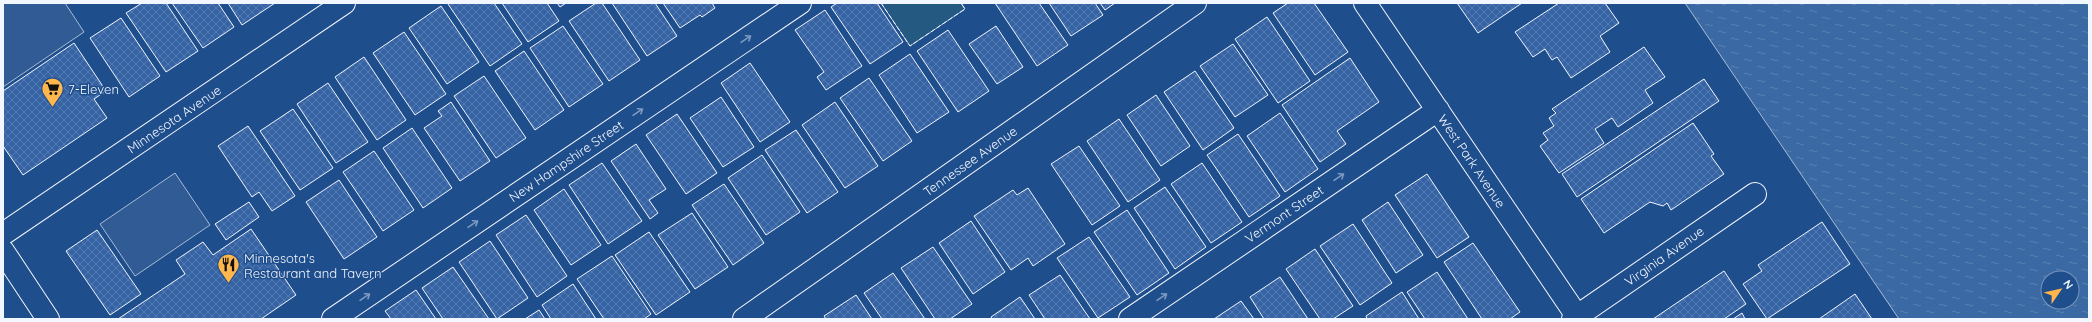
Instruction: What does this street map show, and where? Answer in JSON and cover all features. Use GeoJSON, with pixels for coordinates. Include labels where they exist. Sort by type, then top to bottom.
{"type":"FeatureCollection","features":[{"type":"Feature","properties":{"kind":"main road","name":"Minnesota Avenue"},"geometry":{"type":"LineString","coordinates":[[3,234],[344,3]]}},
{"type":"Feature","properties":{"kind":"main road","name":"New Hampshire Street"},"geometry":{"type":"LineString","coordinates":[[333,319],[800,3]]}},
{"type":"Feature","properties":{"kind":"main road","name":"Tennessee Avenue"},"geometry":{"type":"LineString","coordinates":[[744,319],[1195,3]]}},
{"type":"Feature","properties":{"kind":"main road","name":"West Park Avenue"},"geometry":{"type":"LineString","coordinates":[[1365,3],[1576,318]]}},
{"type":"Feature","properties":{"kind":"main road","name":"Vermont Street"},"geometry":{"type":"LineString","coordinates":[[1130,319],[1438,110]]}},
{"type":"Feature","properties":{"kind":"main road","name":"Virginia Avenue"},"geometry":{"type":"LineString","coordinates":[[1576,318],[1755,194]]}},
{"type":"Feature","properties":{"kind":"main road"},"geometry":{"type":"LineString","coordinates":[[3,251],[48,319]]}},
{"type":"Feature","properties":{"kind":"shaded area"},"geometry":{"type":"Polygon","coordinates":[[[3,3],[65,3],[84,32],[3,87],[3,3]]]}},
{"type":"Feature","properties":{"kind":"shaded area"},"geometry":{"type":"Polygon","coordinates":[[[881,3],[961,3],[965,9],[910,46],[881,3]]]}},
{"type":"Feature","properties":{"kind":"shaded area"},"geometry":{"type":"Polygon","coordinates":[[[175,173],[210,225],[135,276],[100,224],[175,173]]]}},
{"type":"Feature","properties":{"kind":"water"},"geometry":{"type":"Polygon","coordinates":[[[1685,3],[2089,3],[2089,319],[1899,319],[1685,3]]]}},
{"type":"Feature","properties":{"kind":"building"},"geometry":{"type":"Polygon","coordinates":[[[142,3],[166,3],[198,51],[166,72],[126,13],[142,3]]]}},
{"type":"Feature","properties":{"kind":"building"},"geometry":{"type":"Polygon","coordinates":[[[172,3],[218,3],[234,27],[203,48],[172,3]]]}},
{"type":"Feature","properties":{"kind":"building"},"geometry":{"type":"Polygon","coordinates":[[[228,3],[275,3],[242,25],[228,3]]]}},
{"type":"Feature","properties":{"kind":"building"},"geometry":{"type":"Polygon","coordinates":[[[494,3],[522,44],[490,66],[448,4],[494,3]]]}},
{"type":"Feature","properties":{"kind":"building"},"geometry":{"type":"Polygon","coordinates":[[[502,3],[547,3],[559,21],[528,42],[502,3]]]}},
{"type":"Feature","properties":{"kind":"building"},"geometry":{"type":"Polygon","coordinates":[[[557,3],[566,3],[560,7],[557,3]]]}},
{"type":"Feature","properties":{"kind":"building"},"geometry":{"type":"Polygon","coordinates":[[[596,3],[602,3],[640,60],[609,81],[569,21],[596,3]]]}},
{"type":"Feature","properties":{"kind":"building"},"geometry":{"type":"Polygon","coordinates":[[[612,3],[655,3],[677,36],[647,56],[612,3]]]}},
{"type":"Feature","properties":{"kind":"building"},"geometry":{"type":"Polygon","coordinates":[[[663,3],[712,3],[715,8],[702,17],[700,15],[680,28],[663,3]]]}},
{"type":"Feature","properties":{"kind":"building"},"geometry":{"type":"Polygon","coordinates":[[[837,3],[877,3],[903,42],[870,64],[831,7],[837,3]]]}},
{"type":"Feature","properties":{"kind":"building"},"geometry":{"type":"Polygon","coordinates":[[[995,3],[1039,3],[1068,45],[1037,66],[995,3]]]}},
{"type":"Feature","properties":{"kind":"building"},"geometry":{"type":"Polygon","coordinates":[[[1049,3],[1095,3],[1103,15],[1071,36],[1049,3]]]}},
{"type":"Feature","properties":{"kind":"building"},"geometry":{"type":"Polygon","coordinates":[[[1100,3],[1115,3],[1105,10],[1100,3]]]}},
{"type":"Feature","properties":{"kind":"building"},"geometry":{"type":"Polygon","coordinates":[[[1288,3],[1314,3],[1348,52],[1315,75],[1273,13],[1288,3]]]}},
{"type":"Feature","properties":{"kind":"building"},"geometry":{"type":"Polygon","coordinates":[[[1457,3],[1522,3],[1478,33],[1457,3]]]}},
{"type":"Feature","properties":{"kind":"building"},"geometry":{"type":"Polygon","coordinates":[[[1559,3],[1605,3],[1619,23],[1600,36],[1610,52],[1571,78],[1557,57],[1552,60],[1545,49],[1533,57],[1515,32],[1559,3]]]}},
{"type":"Feature","properties":{"kind":"building"},"geometry":{"type":"Polygon","coordinates":[[[441,6],[479,62],[447,84],[409,28],[441,6]]]}},
{"type":"Feature","properties":{"kind":"building"},"geometry":{"type":"Polygon","coordinates":[[[825,10],[862,66],[826,90],[817,77],[824,72],[795,30],[825,10]]]}},
{"type":"Feature","properties":{"kind":"building"},"geometry":{"type":"Polygon","coordinates":[[[1267,17],[1310,81],[1278,103],[1235,39],[1267,17]]]}},
{"type":"Feature","properties":{"kind":"building"},"geometry":{"type":"Polygon","coordinates":[[[121,18],[160,76],[129,97],[90,38],[121,18]]]}},
{"type":"Feature","properties":{"kind":"building"},"geometry":{"type":"Polygon","coordinates":[[[563,26],[603,84],[569,107],[530,48],[563,26]]]}},
{"type":"Feature","properties":{"kind":"building"},"geometry":{"type":"Polygon","coordinates":[[[996,26],[1023,67],[997,84],[969,44],[996,26]]]}},
{"type":"Feature","properties":{"kind":"building"},"geometry":{"type":"Polygon","coordinates":[[[948,30],[989,91],[958,112],[917,51],[948,30]]]}},
{"type":"Feature","properties":{"kind":"building"},"geometry":{"type":"Polygon","coordinates":[[[404,32],[446,94],[415,115],[373,53],[404,32]]]}},
{"type":"Feature","properties":{"kind":"building","name":"7-Eleven"},"geometry":{"type":"Polygon","coordinates":[[[74,43],[106,91],[94,99],[107,118],[23,175],[3,146],[3,91],[74,43]]]}},
{"type":"Feature","properties":{"kind":"building"},"geometry":{"type":"Polygon","coordinates":[[[1233,44],[1268,95],[1235,117],[1200,66],[1233,44]]]}},
{"type":"Feature","properties":{"kind":"building"},"geometry":{"type":"Polygon","coordinates":[[[1644,47],[1665,77],[1645,90],[1653,103],[1618,127],[1612,118],[1595,129],[1604,143],[1559,173],[1540,146],[1548,140],[1543,133],[1554,126],[1549,118],[1556,113],[1552,109],[1644,47]]]}},
{"type":"Feature","properties":{"kind":"building"},"geometry":{"type":"Polygon","coordinates":[[[524,51],[564,110],[535,130],[495,71],[524,51]]]}},
{"type":"Feature","properties":{"kind":"building"},"geometry":{"type":"Polygon","coordinates":[[[910,54],[949,112],[917,133],[879,75],[910,54]]]}},
{"type":"Feature","properties":{"kind":"building"},"geometry":{"type":"Polygon","coordinates":[[[364,57],[406,120],[377,140],[335,77],[364,57]]]}},
{"type":"Feature","properties":{"kind":"building"},"geometry":{"type":"Polygon","coordinates":[[[1350,58],[1379,102],[1337,131],[1346,144],[1320,162],[1282,105],[1350,58]]]}},
{"type":"Feature","properties":{"kind":"building"},"geometry":{"type":"Polygon","coordinates":[[[750,63],[790,122],[760,142],[721,83],[750,63]]]}},
{"type":"Feature","properties":{"kind":"building"},"geometry":{"type":"Polygon","coordinates":[[[1195,71],[1234,128],[1203,150],[1164,92],[1195,71]]]}},
{"type":"Feature","properties":{"kind":"building"},"geometry":{"type":"Polygon","coordinates":[[[484,76],[526,138],[496,158],[454,96],[484,76]]]}},
{"type":"Feature","properties":{"kind":"building"},"geometry":{"type":"Polygon","coordinates":[[[869,78],[912,141],[883,161],[840,98],[869,78]]]}},
{"type":"Feature","properties":{"kind":"building"},"geometry":{"type":"Polygon","coordinates":[[[1704,79],[1719,101],[1577,197],[1562,174],[1704,79]]]}},
{"type":"Feature","properties":{"kind":"building"},"geometry":{"type":"Polygon","coordinates":[[[328,83],[368,142],[336,163],[297,104],[328,83]]]}},
{"type":"Feature","properties":{"kind":"building"},"geometry":{"type":"Polygon","coordinates":[[[1156,95],[1190,146],[1161,166],[1127,115],[1156,95]]]}},
{"type":"Feature","properties":{"kind":"building"},"geometry":{"type":"Polygon","coordinates":[[[721,97],[754,147],[723,167],[690,118],[721,97]]]}},
{"type":"Feature","properties":{"kind":"building"},"geometry":{"type":"Polygon","coordinates":[[[451,102],[490,161],[460,181],[424,128],[442,116],[438,111],[451,102]]]}},
{"type":"Feature","properties":{"kind":"building"},"geometry":{"type":"Polygon","coordinates":[[[835,102],[878,166],[845,188],[802,125],[835,102]]]}},
{"type":"Feature","properties":{"kind":"building"},"geometry":{"type":"Polygon","coordinates":[[[293,109],[333,168],[300,190],[260,131],[293,109]]]}},
{"type":"Feature","properties":{"kind":"building"},"geometry":{"type":"Polygon","coordinates":[[[1280,113],[1318,169],[1285,192],[1247,136],[1280,113]]]}},
{"type":"Feature","properties":{"kind":"building"},"geometry":{"type":"Polygon","coordinates":[[[677,114],[717,173],[686,194],[646,135],[677,114]]]}},
{"type":"Feature","properties":{"kind":"building"},"geometry":{"type":"Polygon","coordinates":[[[1119,119],[1160,180],[1128,202],[1087,141],[1119,119]]]}},
{"type":"Feature","properties":{"kind":"building"},"geometry":{"type":"Polygon","coordinates":[[[1693,123],[1714,154],[1711,156],[1724,174],[1671,210],[1667,203],[1663,206],[1650,202],[1604,233],[1581,199],[1693,123]]]}},
{"type":"Feature","properties":{"kind":"building"},"geometry":{"type":"Polygon","coordinates":[[[248,126],[295,196],[272,211],[259,192],[252,197],[218,146],[248,126]]]}},
{"type":"Feature","properties":{"kind":"building"},"geometry":{"type":"Polygon","coordinates":[[[412,128],[452,188],[423,208],[383,148],[412,128]]]}},
{"type":"Feature","properties":{"kind":"building"},"geometry":{"type":"Polygon","coordinates":[[[796,130],[838,192],[807,213],[765,150],[796,130]]]}},
{"type":"Feature","properties":{"kind":"building"},"geometry":{"type":"Polygon","coordinates":[[[1238,134],[1280,196],[1249,217],[1207,155],[1238,134]]]}},
{"type":"Feature","properties":{"kind":"building"},"geometry":{"type":"Polygon","coordinates":[[[636,144],[666,189],[649,200],[658,213],[650,219],[611,161],[636,144]]]}},
{"type":"Feature","properties":{"kind":"building"},"geometry":{"type":"Polygon","coordinates":[[[1079,146],[1120,206],[1092,225],[1051,164],[1079,146]]]}},
{"type":"Feature","properties":{"kind":"building"},"geometry":{"type":"Polygon","coordinates":[[[374,151],[414,210],[383,231],[343,172],[374,151]]]}},
{"type":"Feature","properties":{"kind":"building"},"geometry":{"type":"Polygon","coordinates":[[[762,155],[800,212],[766,235],[728,178],[762,155]]]}},
{"type":"Feature","properties":{"kind":"building"},"geometry":{"type":"Polygon","coordinates":[[[602,163],[642,221],[608,244],[569,185],[602,163]]]}},
{"type":"Feature","properties":{"kind":"building"},"geometry":{"type":"Polygon","coordinates":[[[1202,163],[1242,222],[1211,243],[1171,184],[1202,163]]]}},
{"type":"Feature","properties":{"kind":"building"},"geometry":{"type":"Polygon","coordinates":[[[1427,174],[1469,237],[1437,258],[1395,195],[1427,174]]]}},
{"type":"Feature","properties":{"kind":"building"},"geometry":{"type":"Polygon","coordinates":[[[339,180],[377,237],[344,259],[306,202],[339,180]]]}},
{"type":"Feature","properties":{"kind":"building"},"geometry":{"type":"Polygon","coordinates":[[[724,184],[764,243],[733,265],[692,205],[724,184]]]}},
{"type":"Feature","properties":{"kind":"building"},"geometry":{"type":"Polygon","coordinates":[[[1165,187],[1206,247],[1175,269],[1134,208],[1165,187]]]}},
{"type":"Feature","properties":{"kind":"building"},"geometry":{"type":"Polygon","coordinates":[[[1028,188],[1065,244],[1033,266],[1028,258],[1011,270],[974,216],[1013,190],[1017,195],[1028,188]]]}},
{"type":"Feature","properties":{"kind":"building"},"geometry":{"type":"Polygon","coordinates":[[[564,189],[601,245],[571,265],[534,210],[564,189]]]}},
{"type":"Feature","properties":{"kind":"building"},"geometry":{"type":"Polygon","coordinates":[[[249,202],[259,217],[226,240],[215,224],[249,202]]]}},
{"type":"Feature","properties":{"kind":"building"},"geometry":{"type":"Polygon","coordinates":[[[1388,202],[1423,255],[1396,273],[1362,220],[1388,202]]]}},
{"type":"Feature","properties":{"kind":"building"},"geometry":{"type":"Polygon","coordinates":[[[1127,210],[1169,273],[1137,295],[1094,232],[1127,210]]]}},
{"type":"Feature","properties":{"kind":"building"},"geometry":{"type":"Polygon","coordinates":[[[692,213],[728,267],[695,289],[658,235],[692,213]]]}},
{"type":"Feature","properties":{"kind":"building"},"geometry":{"type":"Polygon","coordinates":[[[526,215],[567,276],[537,297],[496,235],[526,215]]]}},
{"type":"Feature","properties":{"kind":"building"},"geometry":{"type":"Polygon","coordinates":[[[971,221],[1005,272],[973,294],[939,243],[971,221]]]}},
{"type":"Feature","properties":{"kind":"building"},"geometry":{"type":"Polygon","coordinates":[[[1822,222],[1850,264],[1767,319],[1743,284],[1762,271],[1758,265],[1822,222]]]}},
{"type":"Feature","properties":{"kind":"building"},"geometry":{"type":"Polygon","coordinates":[[[1353,224],[1392,283],[1360,305],[1320,246],[1353,224]]]}},
{"type":"Feature","properties":{"kind":"building","name":"Minnesota's Restaurant and Tavern"},"geometry":{"type":"Polygon","coordinates":[[[251,229],[296,295],[261,319],[118,319],[185,274],[176,260],[203,242],[213,255],[251,229]]]}},
{"type":"Feature","properties":{"kind":"building"},"geometry":{"type":"Polygon","coordinates":[[[97,230],[141,294],[110,315],[66,251],[97,230]]]}},
{"type":"Feature","properties":{"kind":"building"},"geometry":{"type":"Polygon","coordinates":[[[649,232],[690,292],[656,315],[615,255],[649,232]]]}},
{"type":"Feature","properties":{"kind":"building"},"geometry":{"type":"Polygon","coordinates":[[[1089,237],[1130,297],[1098,318],[1057,258],[1089,237]]]}},
{"type":"Feature","properties":{"kind":"building"},"geometry":{"type":"Polygon","coordinates":[[[490,241],[528,298],[497,319],[459,262],[490,241]]]}},
{"type":"Feature","properties":{"kind":"building"},"geometry":{"type":"Polygon","coordinates":[[[1473,243],[1520,312],[1510,319],[1482,319],[1444,262],[1473,243]]]}},
{"type":"Feature","properties":{"kind":"building"},"geometry":{"type":"Polygon","coordinates":[[[933,247],[972,304],[950,319],[935,319],[901,268],[933,247]]]}},
{"type":"Feature","properties":{"kind":"building"},"geometry":{"type":"Polygon","coordinates":[[[1315,249],[1353,306],[1333,319],[1320,319],[1286,269],[1315,249]]]}},
{"type":"Feature","properties":{"kind":"building"},"geometry":{"type":"Polygon","coordinates":[[[612,256],[651,314],[644,319],[604,319],[577,279],[612,256]]]}},
{"type":"Feature","properties":{"kind":"building"},"geometry":{"type":"Polygon","coordinates":[[[453,267],[489,319],[443,319],[422,288],[453,267]]]}},
{"type":"Feature","properties":{"kind":"building"},"geometry":{"type":"Polygon","coordinates":[[[1724,271],[1746,304],[1724,319],[1653,319],[1724,271]]]}},
{"type":"Feature","properties":{"kind":"building"},"geometry":{"type":"Polygon","coordinates":[[[1437,272],[1468,319],[1425,319],[1407,292],[1437,272]]]}},
{"type":"Feature","properties":{"kind":"building"},"geometry":{"type":"Polygon","coordinates":[[[893,273],[925,319],[882,319],[864,293],[893,273]]]}},
{"type":"Feature","properties":{"kind":"building"},"geometry":{"type":"Polygon","coordinates":[[[1060,275],[1090,319],[1045,319],[1029,295],[1060,275]]]}},
{"type":"Feature","properties":{"kind":"building"},"geometry":{"type":"Polygon","coordinates":[[[1280,277],[1308,319],[1264,319],[1250,297],[1280,277]]]}},
{"type":"Feature","properties":{"kind":"building"},"geometry":{"type":"Polygon","coordinates":[[[573,284],[596,319],[551,319],[542,305],[573,284]]]}},
{"type":"Feature","properties":{"kind":"building"},"geometry":{"type":"Polygon","coordinates":[[[416,290],[436,319],[391,319],[385,311],[416,290]]]}},
{"type":"Feature","properties":{"kind":"building"},"geometry":{"type":"Polygon","coordinates":[[[1402,292],[1419,319],[1367,319],[1366,316],[1402,292]]]}},
{"type":"Feature","properties":{"kind":"building"},"geometry":{"type":"Polygon","coordinates":[[[1855,294],[1872,319],[1819,319],[1855,294]]]}},
{"type":"Feature","properties":{"kind":"building"},"geometry":{"type":"Polygon","coordinates":[[[856,295],[872,319],[826,319],[824,316],[856,295]]]}},
{"type":"Feature","properties":{"kind":"building"},"geometry":{"type":"Polygon","coordinates":[[[1020,297],[1035,319],[992,319],[991,317],[1020,297]]]}},
{"type":"Feature","properties":{"kind":"building"},"geometry":{"type":"Polygon","coordinates":[[[1241,301],[1254,319],[1214,319],[1241,301]]]}},
{"type":"Feature","properties":{"kind":"building"},"geometry":{"type":"Polygon","coordinates":[[[539,310],[545,319],[525,319],[539,310]]]}},
{"type":"Feature","properties":{"kind":"building"},"geometry":{"type":"Polygon","coordinates":[[[1742,313],[1745,319],[1733,319],[1742,313]]]}},
{"type":"Feature","properties":{"kind":"fence"},"geometry":{"type":"LineString","coordinates":[[881,3],[910,46],[965,9],[961,3]]}},
{"type":"Feature","properties":{"kind":"place","name":"7-Eleven"},"geometry":{"type":"Point","coordinates":[52,108]}},
{"type":"Feature","properties":{"kind":"place","name":"Minnesota's Restaurant and Tavern"},"geometry":{"type":"Point","coordinates":[229,284]}}]}
